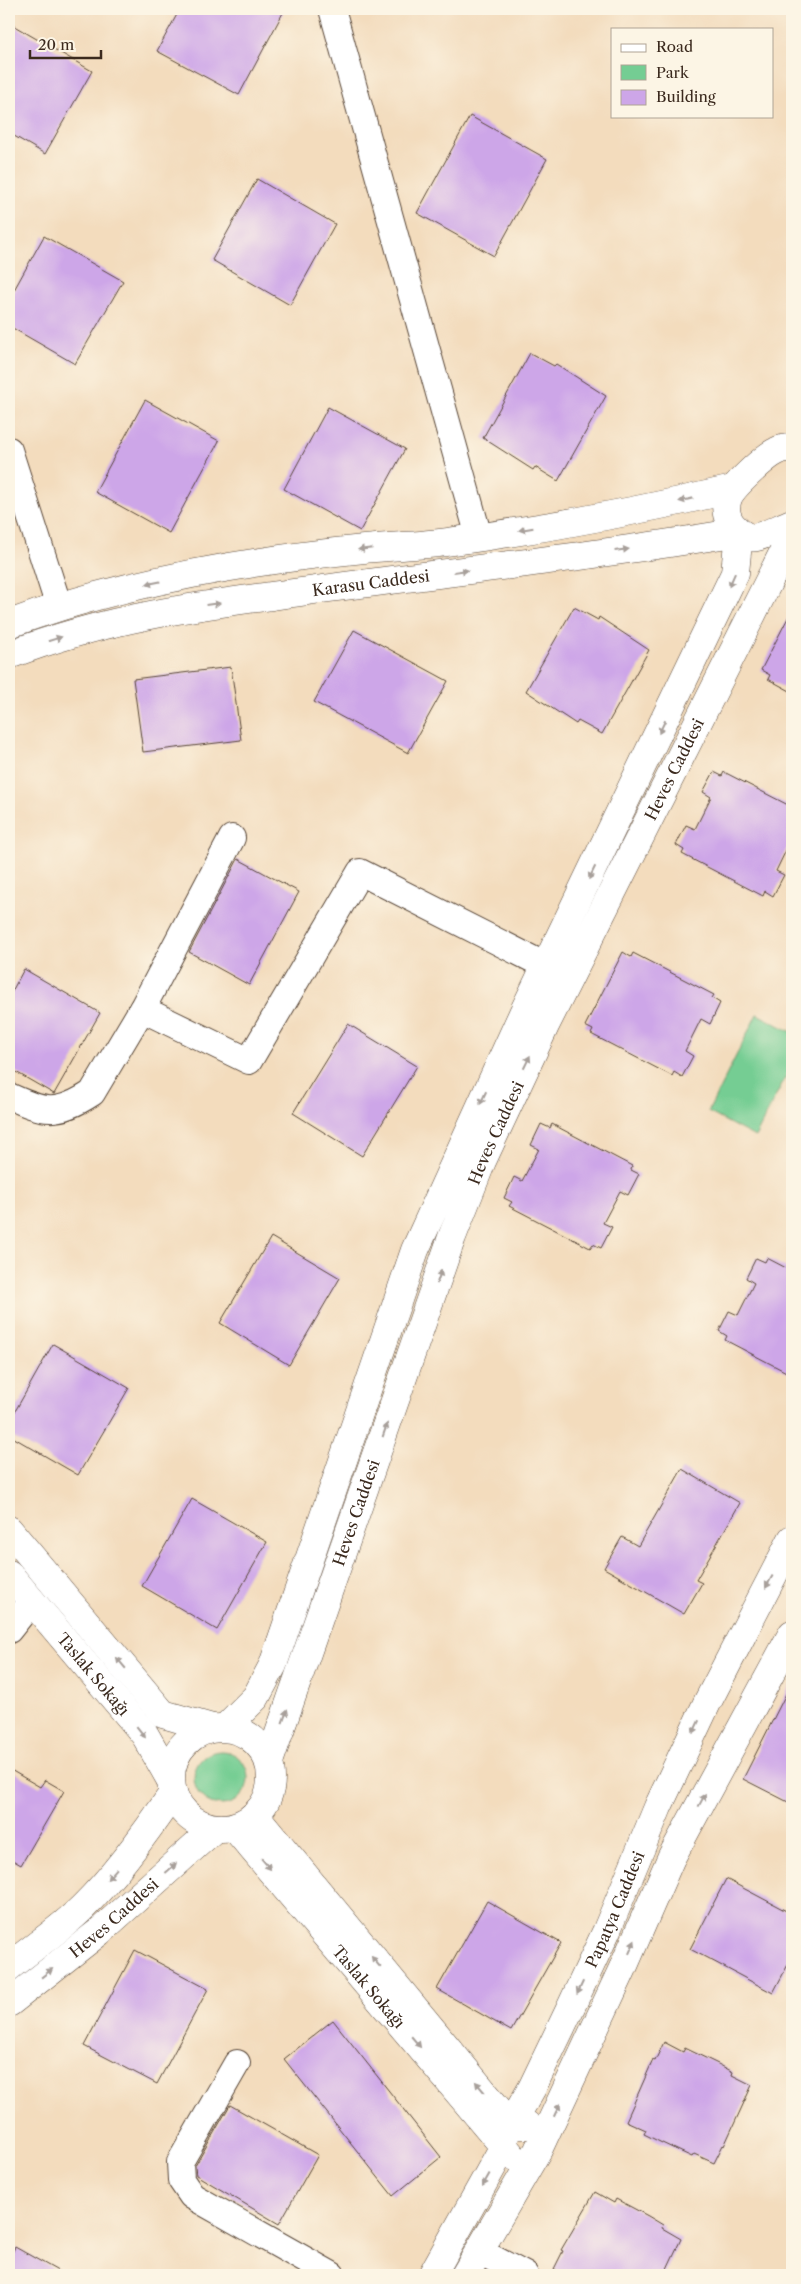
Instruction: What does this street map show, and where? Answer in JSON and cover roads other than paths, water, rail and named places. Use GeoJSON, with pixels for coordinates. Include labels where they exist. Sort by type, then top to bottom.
{"type":"FeatureCollection","features":[{"type":"Feature","properties":{"kind":"street"},"geometry":{"type":"LineString","coordinates":[[332,9],[479,537]]}},
{"type":"Feature","properties":{"kind":"street"},"geometry":{"type":"LineString","coordinates":[[738,532],[727,517],[726,507],[733,489],[769,456],[790,446]]}},
{"type":"Feature","properties":{"kind":"street"},"geometry":{"type":"LineString","coordinates":[[9,450],[59,607]]}},
{"type":"Feature","properties":{"kind":"street","name":"Karasu Caddesi"},"geometry":{"type":"LineString","coordinates":[[9,624],[59,607],[140,585],[266,562],[479,537],[660,506],[733,489]]}},
{"type":"Feature","properties":{"kind":"street","name":"Karasu Caddesi"},"geometry":{"type":"LineString","coordinates":[[9,656],[80,631],[175,609],[653,546],[738,532],[755,538],[792,523]]}},
{"type":"Feature","properties":{"kind":"street","name":"Heves Caddesi"},"geometry":{"type":"LineString","coordinates":[[219,1727],[256,1697],[273,1665],[416,1250],[485,1095],[735,574],[738,532]]}},
{"type":"Feature","properties":{"kind":"street","name":"Heves Caddesi"},"geometry":{"type":"LineString","coordinates":[[269,1762],[452,1237],[482,1161],[545,1026],[792,535]]}},
{"type":"Feature","properties":{"kind":"street"},"geometry":{"type":"LineString","coordinates":[[9,1096],[38,1109],[58,1108],[80,1101],[92,1093],[142,1009],[232,838]]}},
{"type":"Feature","properties":{"kind":"street"},"geometry":{"type":"LineString","coordinates":[[142,1009],[249,1062],[360,872],[546,966]]}},
{"type":"Feature","properties":{"kind":"street","name":"Taslak Sokağı"},"geometry":{"type":"LineString","coordinates":[[9,1530],[163,1714],[219,1727]]}},
{"type":"Feature","properties":{"kind":"street","name":"Papatya Caddesi"},"geometry":{"type":"LineString","coordinates":[[432,2275],[508,2136],[570,2012],[606,1932],[658,1807],[707,1703],[792,1539]]}},
{"type":"Feature","properties":{"kind":"street","name":"Taslak Sokağı"},"geometry":{"type":"LineString","coordinates":[[9,1574],[145,1735],[172,1786]]}},
{"type":"Feature","properties":{"kind":"street"},"geometry":{"type":"LineString","coordinates":[[9,1630],[32,1601]]}},
{"type":"Feature","properties":{"kind":"street","name":"Papatya Caddesi"},"geometry":{"type":"LineString","coordinates":[[465,2275],[536,2152],[623,1968],[671,1858],[789,1646]]}},
{"type":"Feature","properties":{"kind":"street"},"geometry":{"type":"LineString","coordinates":[[219,1727],[240,1731],[253,1738],[269,1762],[270,1790],[264,1804],[235,1823],[201,1824],[189,1817],[179,1806],[172,1786],[172,1765],[177,1752],[186,1740],[198,1732],[219,1727]]}},
{"type":"Feature","properties":{"kind":"street","name":"Heves Caddesi"},"geometry":{"type":"LineString","coordinates":[[9,1967],[81,1909],[95,1894],[129,1856],[172,1786]]}},
{"type":"Feature","properties":{"kind":"street","name":"Heves Caddesi"},"geometry":{"type":"LineString","coordinates":[[9,2003],[235,1823]]}},
{"type":"Feature","properties":{"kind":"street","name":"Taslak Sokağı"},"geometry":{"type":"LineString","coordinates":[[235,1823],[508,2136]]}},
{"type":"Feature","properties":{"kind":"street"},"geometry":{"type":"LineString","coordinates":[[236,2063],[180,2162],[181,2180],[192,2196],[332,2275]]}},
{"type":"Feature","properties":{"kind":"street"},"geometry":{"type":"LineString","coordinates":[[508,2136],[523,2123],[534,2128],[540,2138],[536,2152]]}},
{"type":"Feature","properties":{"kind":"street"},"geometry":{"type":"LineString","coordinates":[[479,2251],[525,2275]]}}]}
